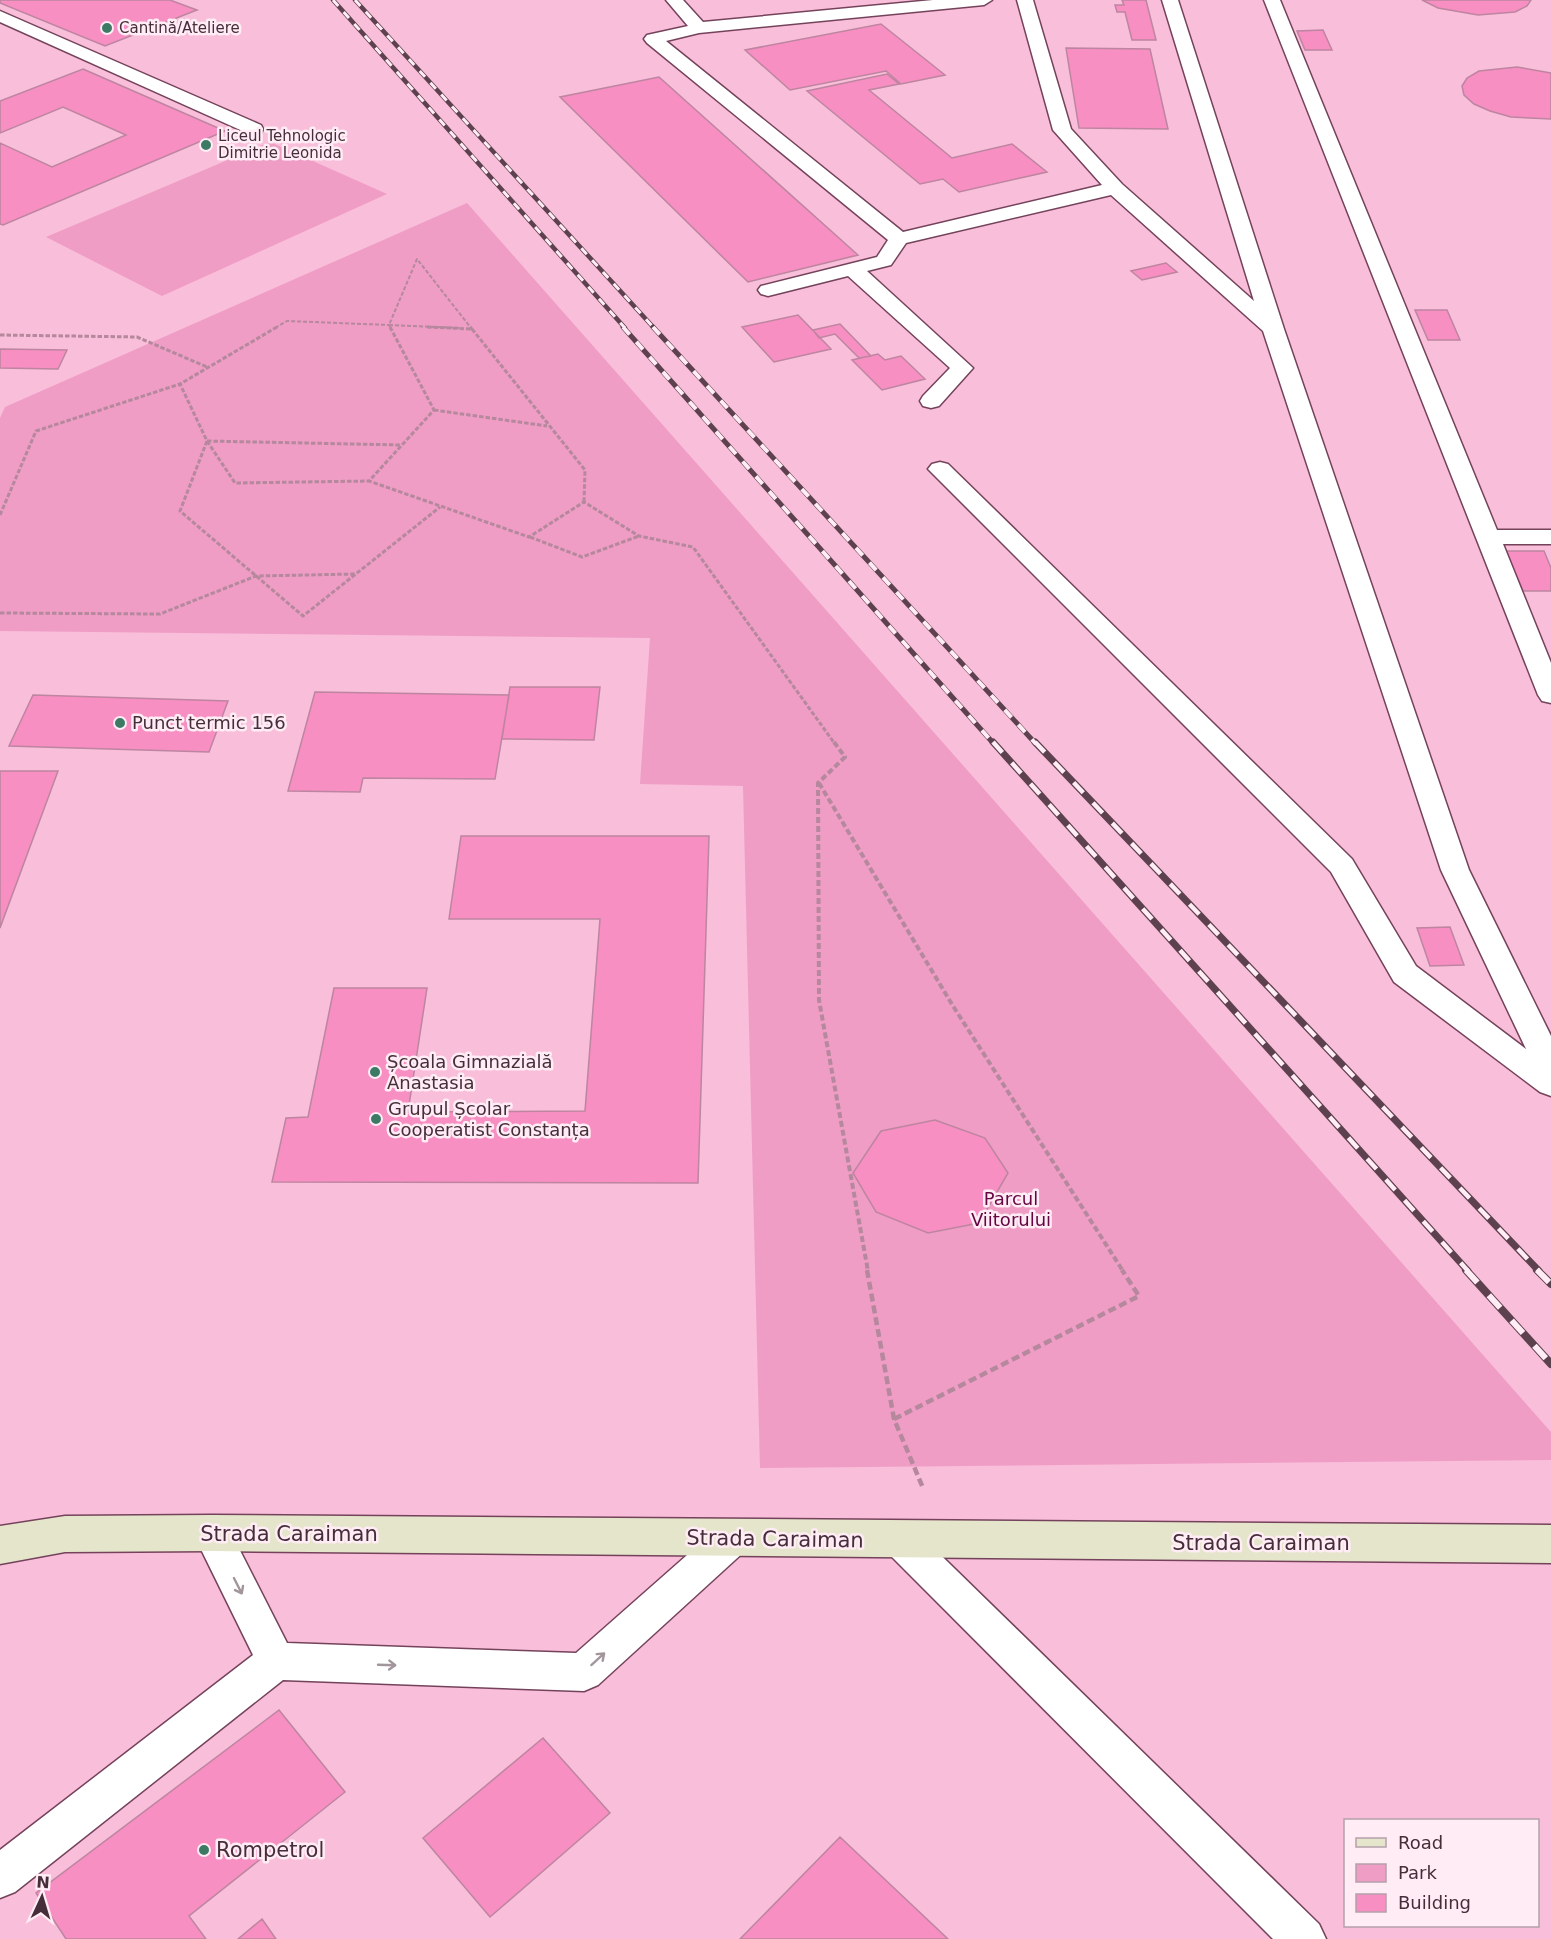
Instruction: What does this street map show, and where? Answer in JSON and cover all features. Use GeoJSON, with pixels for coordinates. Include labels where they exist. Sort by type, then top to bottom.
{"type":"FeatureCollection","features":[{"type":"Feature","properties":{"kind":"street","name":"Strada Caraiman"},"geometry":{"type":"LineString","coordinates":[[0,1545],[65,1534],[212,1533],[946,1541],[1551,1544]]}},
{"type":"Feature","properties":{"kind":"lane"},"geometry":{"type":"LineString","coordinates":[[674,0],[699,28]]}},
{"type":"Feature","properties":{"kind":"lane"},"geometry":{"type":"LineString","coordinates":[[899,239],[653,39],[699,28],[984,0]]}},
{"type":"Feature","properties":{"kind":"lane"},"geometry":{"type":"LineString","coordinates":[[1025,0],[1062,130],[1115,188],[1273,329]]}},
{"type":"Feature","properties":{"kind":"lane"},"geometry":{"type":"LineString","coordinates":[[1170,0],[1273,329],[1455,870],[1551,1068]]}},
{"type":"Feature","properties":{"kind":"lane"},"geometry":{"type":"LineString","coordinates":[[1272,0],[1551,695]]}},
{"type":"Feature","properties":{"kind":"lane"},"geometry":{"type":"LineString","coordinates":[[0,16],[254,129]]}},
{"type":"Feature","properties":{"kind":"lane"},"geometry":{"type":"LineString","coordinates":[[768,290],[884,261],[899,239],[1115,188]]}},
{"type":"Feature","properties":{"kind":"lane"},"geometry":{"type":"LineString","coordinates":[[852,269],[962,368],[931,401]]}},
{"type":"Feature","properties":{"kind":"lane"},"geometry":{"type":"LineString","coordinates":[[940,469],[1342,866],[1405,974],[1551,1084]]}},
{"type":"Feature","properties":{"kind":"lane"},"geometry":{"type":"LineString","coordinates":[[1488,537],[1551,537]]}},
{"type":"Feature","properties":{"kind":"lane"},"geometry":{"type":"LineString","coordinates":[[212,1533],[276,1661]]}},
{"type":"Feature","properties":{"kind":"lane"},"geometry":{"type":"LineString","coordinates":[[0,1877],[276,1661],[584,1672],[733,1538]]}},
{"type":"Feature","properties":{"kind":"lane"},"geometry":{"type":"LineString","coordinates":[[900,1540],[1304,1939]]}},
{"type":"Feature","properties":{"kind":"path"},"geometry":{"type":"LineString","coordinates":[[389,325],[417,259],[585,470],[584,502]]}},
{"type":"Feature","properties":{"kind":"path"},"geometry":{"type":"LineString","coordinates":[[0,515],[36,431],[180,384],[287,321],[473,329]]}},
{"type":"Feature","properties":{"kind":"path"},"geometry":{"type":"LineString","coordinates":[[389,325],[434,410]]}},
{"type":"Feature","properties":{"kind":"path"},"geometry":{"type":"LineString","coordinates":[[0,335],[137,337],[207,368]]}},
{"type":"Feature","properties":{"kind":"path"},"geometry":{"type":"LineString","coordinates":[[180,384],[207,441],[235,483],[369,481],[582,557],[639,536]]}},
{"type":"Feature","properties":{"kind":"path"},"geometry":{"type":"LineString","coordinates":[[434,410],[548,426]]}},
{"type":"Feature","properties":{"kind":"path"},"geometry":{"type":"LineString","coordinates":[[369,481],[434,410]]}},
{"type":"Feature","properties":{"kind":"path"},"geometry":{"type":"LineString","coordinates":[[207,441],[401,445]]}},
{"type":"Feature","properties":{"kind":"path"},"geometry":{"type":"LineString","coordinates":[[207,441],[180,511],[303,616],[441,507]]}},
{"type":"Feature","properties":{"kind":"path"},"geometry":{"type":"LineString","coordinates":[[584,502],[639,536],[693,547],[845,757],[818,783],[819,1000],[894,1419],[946,1541]]}},
{"type":"Feature","properties":{"kind":"path"},"geometry":{"type":"LineString","coordinates":[[529,537],[584,502]]}},
{"type":"Feature","properties":{"kind":"path"},"geometry":{"type":"LineString","coordinates":[[0,613],[160,614],[256,576],[356,574]]}},
{"type":"Feature","properties":{"kind":"path"},"geometry":{"type":"LineString","coordinates":[[818,783],[953,1006],[1139,1296],[894,1419]]}},
{"type":"Feature","properties":{"kind":"green space"},"geometry":{"type":"Polygon","coordinates":[[[270,142],[387,194],[162,296],[46,237],[270,142]]]}},
{"type":"Feature","properties":{"kind":"green space","name":"Parcul Viitorului"},"geometry":{"type":"Polygon","coordinates":[[[467,203],[1551,1432],[1551,1460],[760,1468],[743,786],[640,784],[650,638],[0,631],[0,418],[5,407],[467,203]]]}},
{"type":"Feature","properties":{"kind":"building","name":"Cantină/Ateliere"},"geometry":{"type":"Polygon","coordinates":[[[0,0],[170,0],[197,10],[105,46],[0,3],[0,0]]]}},
{"type":"Feature","properties":{"kind":"building"},"geometry":{"type":"Polygon","coordinates":[[[1122,0],[1146,0],[1156,40],[1132,40],[1125,12],[1117,12],[1115,5],[1124,5],[1122,0]]]}},
{"type":"Feature","properties":{"kind":"building"},"geometry":{"type":"Polygon","coordinates":[[[1422,0],[1531,0],[1527,6],[1515,12],[1478,15],[1438,8],[1422,0]]]}},
{"type":"Feature","properties":{"kind":"building"},"geometry":{"type":"Polygon","coordinates":[[[881,24],[945,75],[901,84],[886,71],[790,90],[745,50],[881,24]]]}},
{"type":"Feature","properties":{"kind":"building"},"geometry":{"type":"Polygon","coordinates":[[[1323,30],[1332,50],[1305,50],[1297,31],[1323,30]]]}},
{"type":"Feature","properties":{"kind":"building"},"geometry":{"type":"Polygon","coordinates":[[[1066,48],[1150,49],[1168,129],[1079,128],[1066,48]]]}},
{"type":"Feature","properties":{"kind":"building"},"geometry":{"type":"Polygon","coordinates":[[[1517,67],[1551,73],[1551,119],[1511,117],[1474,104],[1464,95],[1462,86],[1467,78],[1479,71],[1517,67]]]}},
{"type":"Feature","properties":{"kind":"building"},"geometry":{"type":"Polygon","coordinates":[[[83,69],[225,131],[3,225],[0,224],[0,143],[52,167],[126,135],[63,107],[0,133],[0,101],[83,69]]]}},
{"type":"Feature","properties":{"kind":"building"},"geometry":{"type":"Polygon","coordinates":[[[83,69],[225,131],[3,225],[0,224],[0,143],[52,167],[126,135],[63,107],[0,133],[0,101],[83,69]]]}},
{"type":"Feature","properties":{"kind":"building"},"geometry":{"type":"Polygon","coordinates":[[[887,74],[899,84],[869,90],[952,158],[1012,144],[1047,172],[959,192],[943,179],[920,184],[807,91],[887,74]]]}},
{"type":"Feature","properties":{"kind":"building"},"geometry":{"type":"Polygon","coordinates":[[[659,77],[858,255],[748,282],[560,97],[659,77]]]}},
{"type":"Feature","properties":{"kind":"building"},"geometry":{"type":"Polygon","coordinates":[[[1166,263],[1177,272],[1142,280],[1131,271],[1166,263]]]}},
{"type":"Feature","properties":{"kind":"building"},"geometry":{"type":"Polygon","coordinates":[[[1415,310],[1447,310],[1460,340],[1428,340],[1415,310]]]}},
{"type":"Feature","properties":{"kind":"building"},"geometry":{"type":"Polygon","coordinates":[[[798,315],[831,349],[774,362],[742,327],[798,315]]]}},
{"type":"Feature","properties":{"kind":"building"},"geometry":{"type":"Polygon","coordinates":[[[840,324],[871,356],[859,358],[835,334],[819,338],[813,330],[840,324]]]}},
{"type":"Feature","properties":{"kind":"building"},"geometry":{"type":"Polygon","coordinates":[[[0,349],[67,350],[58,369],[0,368],[0,349]]]}},
{"type":"Feature","properties":{"kind":"building"},"geometry":{"type":"Polygon","coordinates":[[[878,354],[885,360],[901,356],[925,379],[882,390],[852,360],[878,354]]]}},
{"type":"Feature","properties":{"kind":"building"},"geometry":{"type":"Polygon","coordinates":[[[1506,551],[1544,551],[1551,568],[1551,591],[1523,591],[1506,551]]]}},
{"type":"Feature","properties":{"kind":"building"},"geometry":{"type":"Polygon","coordinates":[[[510,687],[600,687],[594,740],[502,739],[510,687]]]}},
{"type":"Feature","properties":{"kind":"building"},"geometry":{"type":"Polygon","coordinates":[[[315,692],[509,695],[495,779],[363,778],[360,792],[288,791],[315,692]]]}},
{"type":"Feature","properties":{"kind":"building","name":"Punct termic 156"},"geometry":{"type":"Polygon","coordinates":[[[33,695],[228,701],[209,752],[9,746],[33,695]]]}},
{"type":"Feature","properties":{"kind":"building"},"geometry":{"type":"Polygon","coordinates":[[[0,771],[58,771],[0,928],[0,771]]]}},
{"type":"Feature","properties":{"kind":"building"},"geometry":{"type":"Polygon","coordinates":[[[461,836],[709,836],[698,1183],[272,1182],[286,1118],[308,1117],[334,988],[427,988],[408,1112],[585,1111],[600,919],[449,919],[461,836]]]}},
{"type":"Feature","properties":{"kind":"building"},"geometry":{"type":"Polygon","coordinates":[[[1450,927],[1464,965],[1430,966],[1417,928],[1450,927]]]}},
{"type":"Feature","properties":{"kind":"building"},"geometry":{"type":"Polygon","coordinates":[[[935,1120],[985,1138],[1008,1173],[979,1223],[928,1233],[876,1212],[853,1173],[881,1131],[935,1120]]]}},
{"type":"Feature","properties":{"kind":"building"},"geometry":{"type":"Polygon","coordinates":[[[279,1710],[345,1792],[189,1916],[206,1939],[66,1939],[36,1893],[279,1710]]]}},
{"type":"Feature","properties":{"kind":"building"},"geometry":{"type":"Polygon","coordinates":[[[543,1738],[610,1813],[490,1917],[423,1838],[543,1738]]]}},
{"type":"Feature","properties":{"kind":"building"},"geometry":{"type":"Polygon","coordinates":[[[840,1837],[948,1939],[740,1939],[840,1837]]]}},
{"type":"Feature","properties":{"kind":"building"},"geometry":{"type":"Polygon","coordinates":[[[262,1919],[276,1939],[238,1939],[262,1919]]]}},
{"type":"Feature","properties":{"kind":"railway"},"geometry":{"type":"LineString","coordinates":[[333,0],[625,328]]}},
{"type":"Feature","properties":{"kind":"railway"},"geometry":{"type":"LineString","coordinates":[[355,0],[654,328]]}},
{"type":"Feature","properties":{"kind":"railway"},"geometry":{"type":"LineString","coordinates":[[623,327],[994,744]]}},
{"type":"Feature","properties":{"kind":"railway"},"geometry":{"type":"LineString","coordinates":[[653,327],[1036,744]]}},
{"type":"Feature","properties":{"kind":"railway"},"geometry":{"type":"LineString","coordinates":[[993,742],[1468,1271]]}},
{"type":"Feature","properties":{"kind":"railway"},"geometry":{"type":"LineString","coordinates":[[1035,742],[1539,1271]]}},
{"type":"Feature","properties":{"kind":"railway"},"geometry":{"type":"LineString","coordinates":[[1466,1270],[1551,1364]]}},
{"type":"Feature","properties":{"kind":"railway"},"geometry":{"type":"LineString","coordinates":[[1537,1270],[1551,1284]]}},
{"type":"Feature","properties":{"kind":"place","name":"Cantină/Ateliere"},"geometry":{"type":"Point","coordinates":[107,28]}},
{"type":"Feature","properties":{"kind":"place","name":"Liceul Tehnologic Dimitrie Leonida"},"geometry":{"type":"Point","coordinates":[206,145]}},
{"type":"Feature","properties":{"kind":"place","name":"Punct termic 156"},"geometry":{"type":"Point","coordinates":[120,723]}},
{"type":"Feature","properties":{"kind":"place","name":"Școala Gimnazială Anastasia"},"geometry":{"type":"Point","coordinates":[375,1072]}},
{"type":"Feature","properties":{"kind":"place","name":"Grupul Școlar Cooperatist Constanța"},"geometry":{"type":"Point","coordinates":[376,1119]}},
{"type":"Feature","properties":{"kind":"place","name":"Rompetrol"},"geometry":{"type":"Point","coordinates":[204,1850]}}]}
